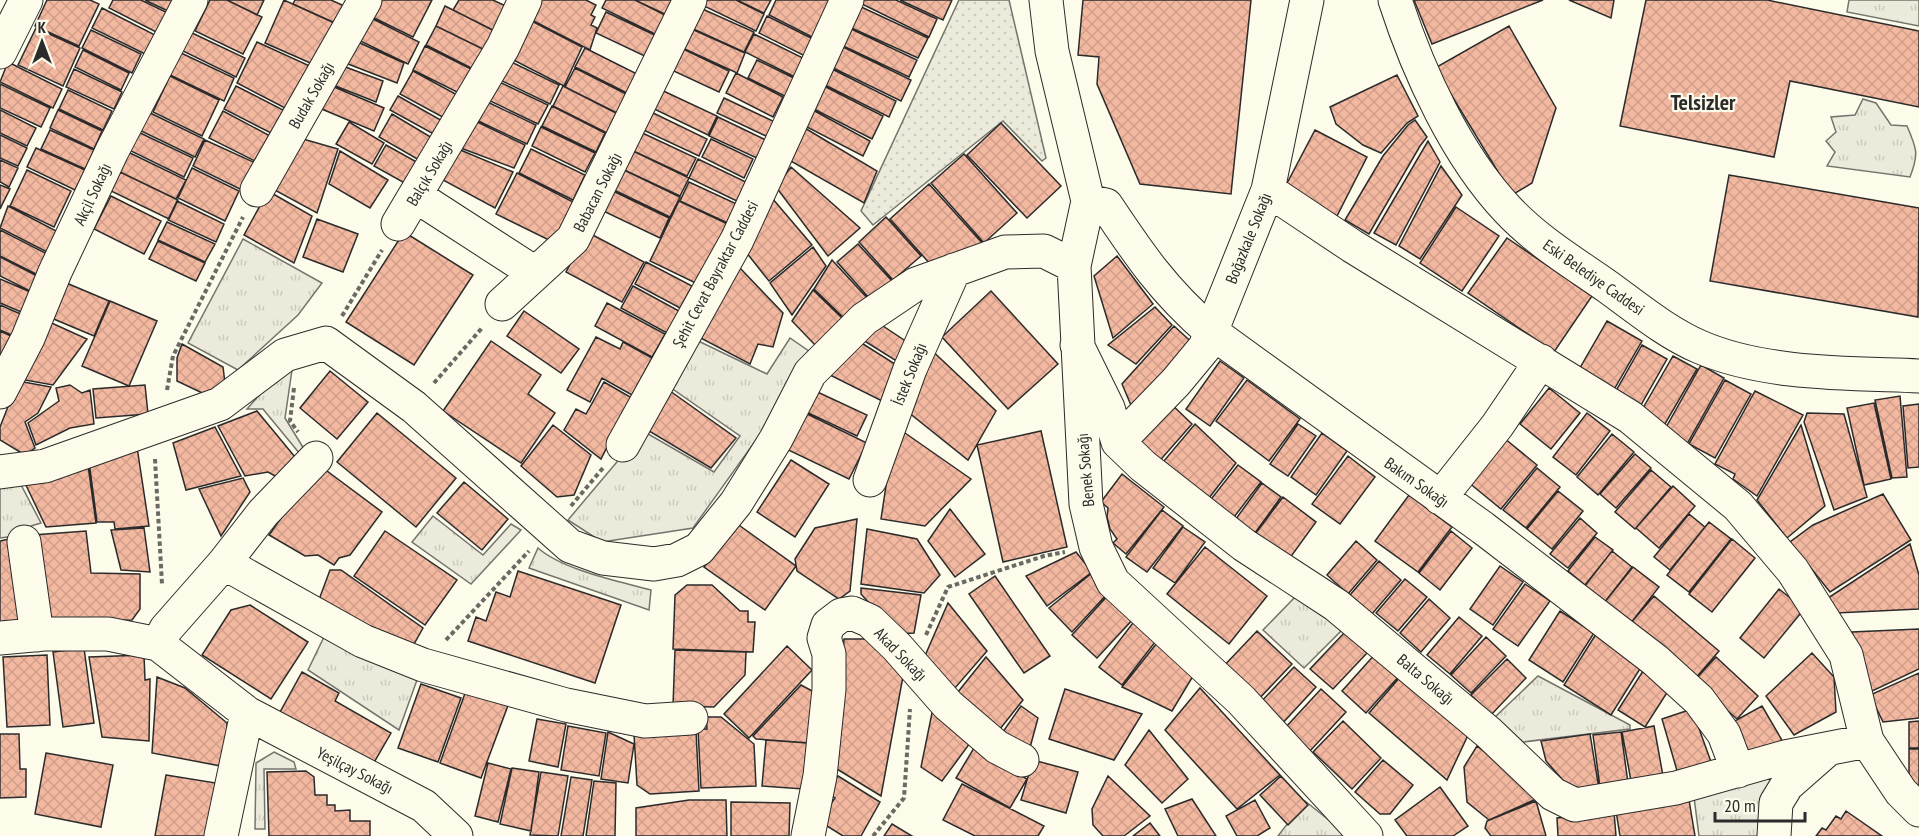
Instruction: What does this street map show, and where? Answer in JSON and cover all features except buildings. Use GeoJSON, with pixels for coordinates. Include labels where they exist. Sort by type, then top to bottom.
{"type":"FeatureCollection","features":[{"type":"Feature","properties":{"kind":"street"},"geometry":{"type":"LineString","coordinates":[[0,52],[26,0]]}},
{"type":"Feature","properties":{"kind":"street","name":"Akçil Sokağı"},"geometry":{"type":"LineString","coordinates":[[0,392],[28,338],[55,272],[112,152],[191,0]]}},
{"type":"Feature","properties":{"kind":"street","name":"Budak Sokağı"},"geometry":{"type":"LineString","coordinates":[[257,190],[365,0]]}},
{"type":"Feature","properties":{"kind":"street","name":"Balçık Sokağı"},"geometry":{"type":"LineString","coordinates":[[398,224],[503,48],[525,0]]}},
{"type":"Feature","properties":{"kind":"street","name":"Babacan Sokağı"},"geometry":{"type":"LineString","coordinates":[[502,304],[573,239],[690,0]]}},
{"type":"Feature","properties":{"kind":"street","name":"Şehit Cevat Bayraktar Caddesi"},"geometry":{"type":"LineString","coordinates":[[623,445],[737,240],[847,0]]}},
{"type":"Feature","properties":{"kind":"street","name":"Benek Sokağı"},"geometry":{"type":"LineString","coordinates":[[1046,0],[1052,51],[1088,201],[1074,266],[1086,504],[1096,547],[1113,582],[1241,700],[1366,836]]}},
{"type":"Feature","properties":{"kind":"street","name":"Boğazkale Sokağı"},"geometry":{"type":"LineString","coordinates":[[1118,442],[1176,382],[1205,346],[1268,190],[1307,0]]}},
{"type":"Feature","properties":{"kind":"street","name":"Eski Belediye Caddesi"},"geometry":{"type":"LineString","coordinates":[[1395,0],[1413,54],[1461,147],[1507,209],[1540,240],[1646,314],[1700,346],[1759,363],[1823,371],[1919,376]]}},
{"type":"Feature","properties":{"kind":"street"},"geometry":{"type":"LineString","coordinates":[[1268,190],[1353,246],[1630,417],[1738,506],[1793,571],[1846,655],[1867,741],[1901,792],[1919,810]]}},
{"type":"Feature","properties":{"kind":"street"},"geometry":{"type":"LineString","coordinates":[[416,196],[535,273]]}},
{"type":"Feature","properties":{"kind":"street","name":"Bakım Sokağı"},"geometry":{"type":"LineString","coordinates":[[1088,201],[1106,205],[1145,263],[1176,301],[1210,331],[1483,528],[1655,660],[1699,700],[1724,734],[1738,771]]}},
{"type":"Feature","properties":{"kind":"street"},"geometry":{"type":"LineString","coordinates":[[0,472],[45,466],[220,404],[285,354],[326,343],[414,407],[570,546],[603,558],[654,564],[677,560],[699,549],[741,494],[776,439],[810,373],[864,319],[916,284],[1005,252],[1044,250],[1074,266]]}},
{"type":"Feature","properties":{"kind":"street","name":"İstek Sokağı"},"geometry":{"type":"LineString","coordinates":[[870,480],[910,369],[954,270]]}},
{"type":"Feature","properties":{"kind":"street","name":"Balta Sokağı"},"geometry":{"type":"LineString","coordinates":[[1077,345],[1108,408],[1118,442],[1143,466],[1244,545],[1345,613],[1489,733],[1553,794],[1575,805],[1609,801],[1676,788],[1785,757],[1867,741]]}},
{"type":"Feature","properties":{"kind":"street"},"geometry":{"type":"LineString","coordinates":[[1440,498],[1497,426],[1541,362]]}},
{"type":"Feature","properties":{"kind":"street"},"geometry":{"type":"LineString","coordinates":[[0,638],[108,634],[158,644],[166,629],[263,513],[316,458]]}},
{"type":"Feature","properties":{"kind":"street"},"geometry":{"type":"LineString","coordinates":[[24,542],[37,635]]}},
{"type":"Feature","properties":{"kind":"street"},"geometry":{"type":"LineString","coordinates":[[224,562],[363,641],[423,664],[566,705],[645,721],[691,718]]}},
{"type":"Feature","properties":{"kind":"street","name":"Akad Sokağı"},"geometry":{"type":"LineString","coordinates":[[808,836],[820,776],[830,689],[829,654],[824,638],[828,625],[841,615],[852,613],[870,621],[897,647],[948,705],[997,747],[1022,760]]}},
{"type":"Feature","properties":{"kind":"street","name":"Yeşilçay Sokağı"},"geometry":{"type":"LineString","coordinates":[[158,644],[247,713],[424,806],[456,836]]}},
{"type":"Feature","properties":{"kind":"street"},"geometry":{"type":"LineString","coordinates":[[221,836],[247,713]]}},
{"type":"Feature","properties":{"kind":"street"},"geometry":{"type":"LineString","coordinates":[[1774,836],[1776,803],[1787,786],[1828,749]]}},
{"type":"Feature","properties":{"kind":"path","name":"Balçık Sokağı"},"geometry":{"type":"LineString","coordinates":[[326,343],[398,224]]}},
{"type":"Feature","properties":{"kind":"path"},"geometry":{"type":"LineString","coordinates":[[414,407],[502,304]]}},
{"type":"Feature","properties":{"kind":"path"},"geometry":{"type":"LineString","coordinates":[[302,381],[294,386],[290,421],[316,458]]}},
{"type":"Feature","properties":{"kind":"path"},"geometry":{"type":"LineString","coordinates":[[423,664],[551,529],[623,445]]}},
{"type":"Feature","properties":{"kind":"green space"},"geometry":{"type":"Polygon","coordinates":[[[959,0],[1009,0],[1046,158],[1042,161],[1003,121],[873,225],[861,211],[959,0]]]}},
{"type":"Feature","properties":{"kind":"green space"},"geometry":{"type":"Polygon","coordinates":[[[1849,0],[1919,0],[1919,26],[1847,12],[1849,0]]]}},
{"type":"Feature","properties":{"kind":"green space"},"geometry":{"type":"Polygon","coordinates":[[[1863,99],[1876,103],[1891,125],[1907,126],[1916,152],[1910,177],[1827,166],[1835,152],[1826,141],[1836,132],[1831,117],[1855,115],[1863,99]]]}},
{"type":"Feature","properties":{"kind":"green space"},"geometry":{"type":"Polygon","coordinates":[[[243,239],[322,283],[298,315],[238,370],[188,343],[243,239]]]}},
{"type":"Feature","properties":{"kind":"green space"},"geometry":{"type":"Polygon","coordinates":[[[692,338],[767,374],[790,338],[816,356],[693,528],[602,542],[568,520],[643,431],[714,472],[740,436],[667,385],[692,338]]]}},
{"type":"Feature","properties":{"kind":"green space"},"geometry":{"type":"Polygon","coordinates":[[[292,370],[285,418],[304,449],[300,454],[263,409],[247,409],[277,375],[292,370]]]}},
{"type":"Feature","properties":{"kind":"green space"},"geometry":{"type":"Polygon","coordinates":[[[19,481],[41,523],[31,526],[22,535],[0,538],[0,484],[19,481]]]}},
{"type":"Feature","properties":{"kind":"green space"},"geometry":{"type":"Polygon","coordinates":[[[433,516],[483,555],[511,524],[521,530],[471,584],[412,542],[433,516]]]}},
{"type":"Feature","properties":{"kind":"green space"},"geometry":{"type":"Polygon","coordinates":[[[538,548],[576,569],[651,590],[649,610],[529,568],[538,548]]]}},
{"type":"Feature","properties":{"kind":"green space"},"geometry":{"type":"Polygon","coordinates":[[[1298,594],[1342,630],[1304,668],[1263,630],[1298,594]]]}},
{"type":"Feature","properties":{"kind":"green space"},"geometry":{"type":"Polygon","coordinates":[[[324,637],[417,680],[399,730],[308,670],[324,637]]]}},
{"type":"Feature","properties":{"kind":"green space"},"geometry":{"type":"Polygon","coordinates":[[[1538,676],[1630,725],[1630,729],[1523,742],[1494,718],[1538,676]]]}},
{"type":"Feature","properties":{"kind":"green space"},"geometry":{"type":"Polygon","coordinates":[[[274,752],[294,762],[296,769],[264,769],[265,829],[255,829],[256,763],[274,752]]]}},
{"type":"Feature","properties":{"kind":"green space"},"geometry":{"type":"Polygon","coordinates":[[[1786,772],[1766,793],[1760,807],[1758,836],[1699,836],[1694,797],[1786,772]]]}},
{"type":"Feature","properties":{"kind":"green space"},"geometry":{"type":"Polygon","coordinates":[[[1305,801],[1349,836],[1278,836],[1305,801]]]}},
{"type":"Feature","properties":{"kind":"district","name":"Telsizler"},"geometry":{"type":"Point","coordinates":[1703,102]}}]}
